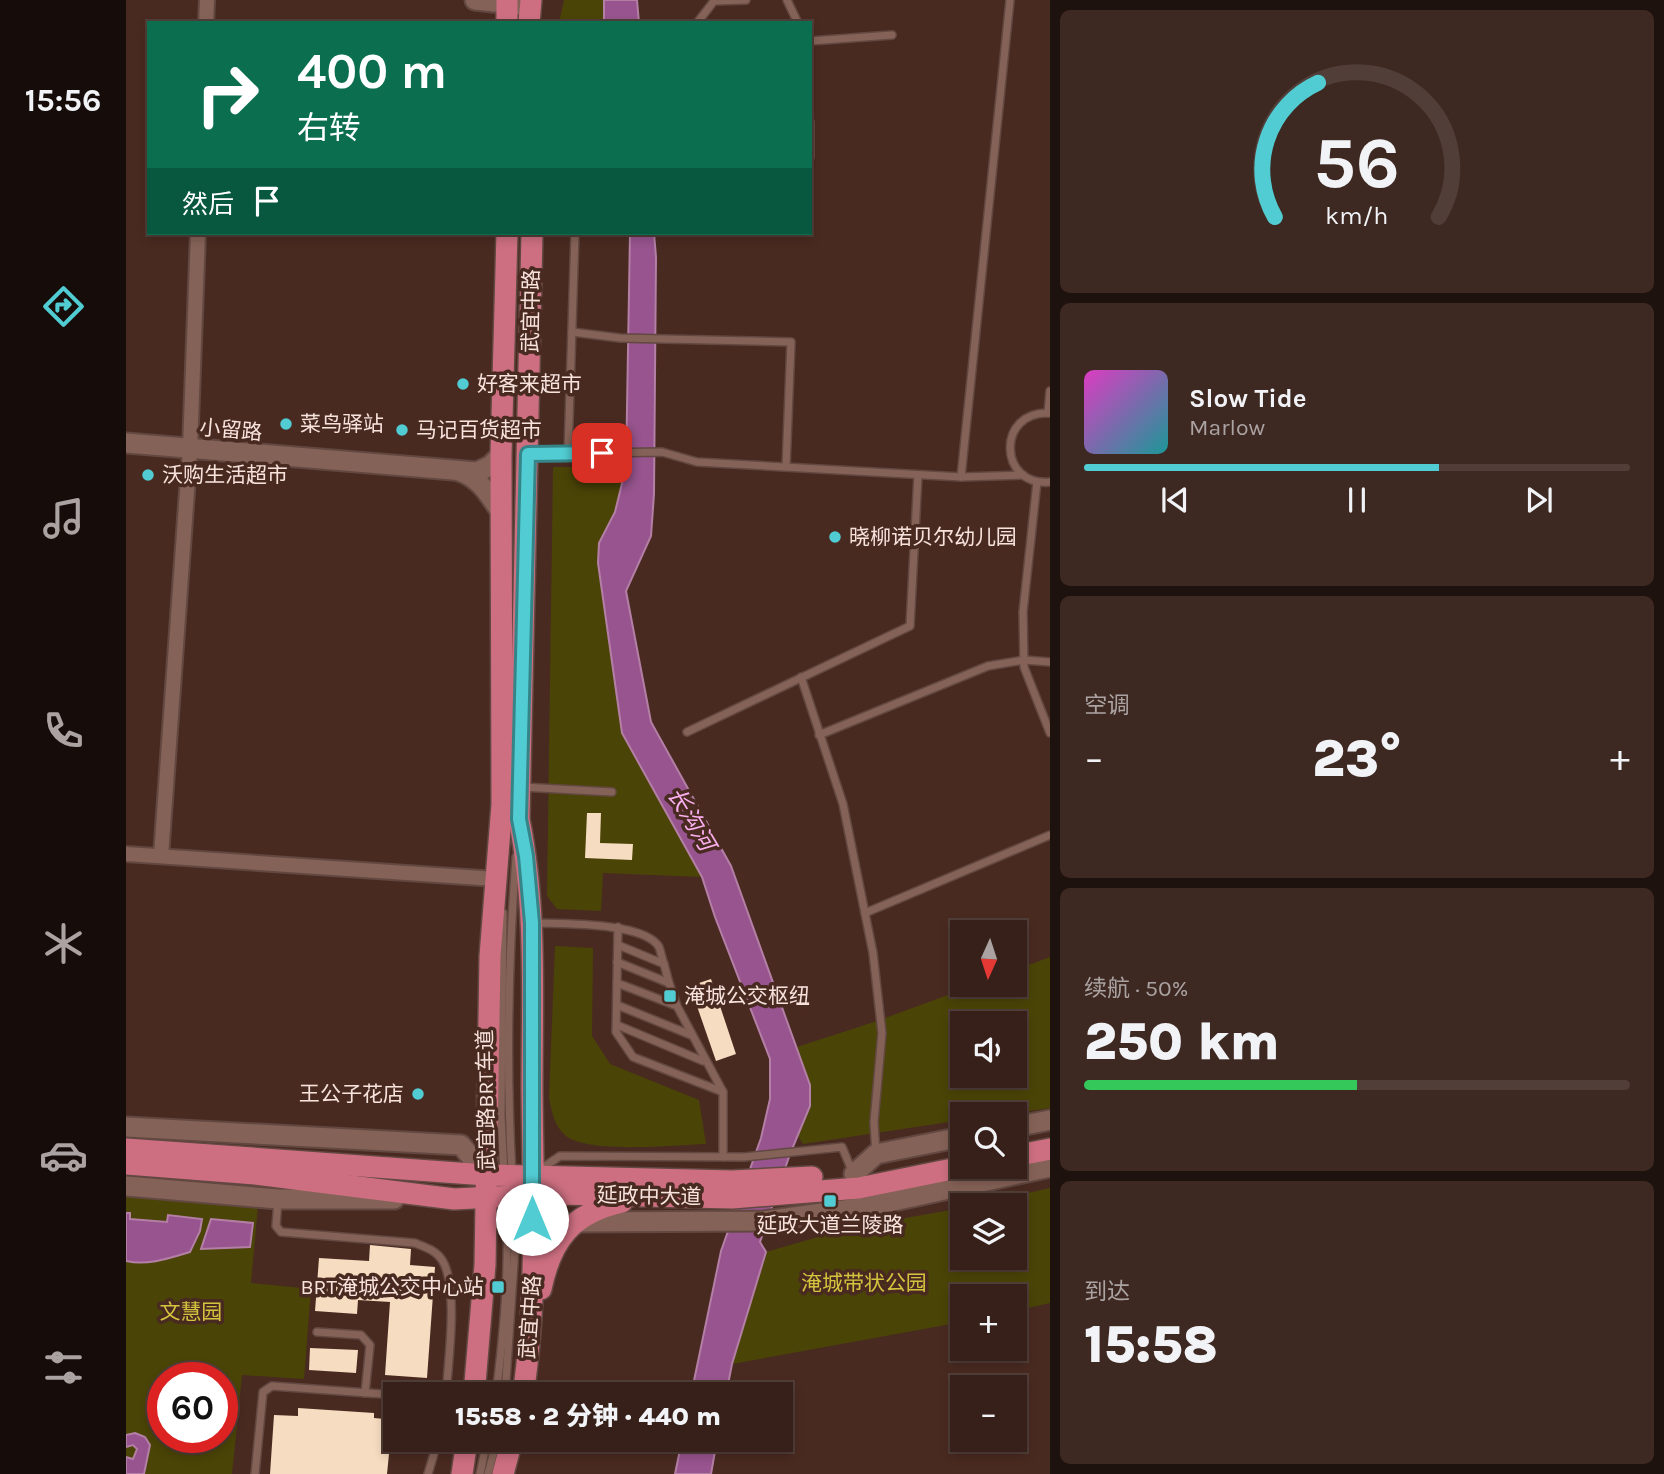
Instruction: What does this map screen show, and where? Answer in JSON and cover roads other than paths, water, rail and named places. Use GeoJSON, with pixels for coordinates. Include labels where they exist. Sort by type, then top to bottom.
{"type":"FeatureCollection","features":[{"type":"Feature","properties":{"kind":"main road","name":"武宜中路"},"geometry":{"type":"LineString","coordinates":[[507,235],[501,455],[502,804],[490,969],[509,1185],[531,1336],[525,1382]]}},
{"type":"Feature","properties":{"kind":"main road","name":"武宜中路"},"geometry":{"type":"LineString","coordinates":[[475,1382],[485,1265],[509,1185],[532,923],[526,856],[519,819],[532,235]]}},
{"type":"Feature","properties":{"kind":"main road"},"geometry":{"type":"LineString","coordinates":[[1027,1140],[1050,1135]]}},
{"type":"Feature","properties":{"kind":"main road","name":"延政中大道"},"geometry":{"type":"LineString","coordinates":[[126,1149],[647,1197],[794,1185],[860,1190],[950,1170]]}},
{"type":"Feature","properties":{"kind":"main road"},"geometry":{"type":"LineString","coordinates":[[1027,1154],[1050,1149]]}},
{"type":"Feature","properties":{"kind":"main road","name":"延政中大道"},"geometry":{"type":"LineString","coordinates":[[860,1190],[950,1157]]}},
{"type":"Feature","properties":{"kind":"main road","name":"延政中大道"},"geometry":{"type":"LineString","coordinates":[[126,1164],[255,1174],[454,1199],[509,1185],[732,1189]]}},
{"type":"Feature","properties":{"kind":"main road"},"geometry":{"type":"LineString","coordinates":[[531,1336],[545,1272],[555,1244],[577,1223],[602,1207],[647,1197]]}},
{"type":"Feature","properties":{"kind":"main road"},"geometry":{"type":"LineString","coordinates":[[462,1474],[465,1452]]}},
{"type":"Feature","properties":{"kind":"main road"},"geometry":{"type":"LineString","coordinates":[[503,1474],[509,1452]]}},
{"type":"Feature","properties":{"kind":"street"},"geometry":{"type":"LineString","coordinates":[[206,21],[207,0]]}},
{"type":"Feature","properties":{"kind":"street"},"geometry":{"type":"LineString","coordinates":[[475,0],[507,9],[530,9]]}},
{"type":"Feature","properties":{"kind":"street"},"geometry":{"type":"LineString","coordinates":[[161,856],[190,449],[198,235]]}},
{"type":"Feature","properties":{"kind":"street","name":"小留路"},"geometry":{"type":"LineString","coordinates":[[126,443],[477,472],[490,467],[501,455]]}},
{"type":"Feature","properties":{"kind":"street","name":"小留路"},"geometry":{"type":"LineString","coordinates":[[458,471],[471,475],[501,512]]}},
{"type":"Feature","properties":{"kind":"street"},"geometry":{"type":"LineString","coordinates":[[126,854],[496,879]]}},
{"type":"Feature","properties":{"kind":"street"},"geometry":{"type":"LineString","coordinates":[[1027,1124],[1050,1119]]}},
{"type":"Feature","properties":{"kind":"street"},"geometry":{"type":"LineString","coordinates":[[126,1127],[461,1145],[509,1185]]}},
{"type":"Feature","properties":{"kind":"street"},"geometry":{"type":"LineString","coordinates":[[860,1190],[876,1154],[950,1139]]}},
{"type":"Feature","properties":{"kind":"street"},"geometry":{"type":"LineString","coordinates":[[577,1223],[764,1221],[860,1190],[1050,1167]]}},
{"type":"Feature","properties":{"kind":"street"},"geometry":{"type":"LineString","coordinates":[[126,1186],[278,1199],[454,1199]]}},
{"type":"Feature","properties":{"kind":"lane"},"geometry":{"type":"LineString","coordinates":[[699,21],[714,1],[746,0]]}},
{"type":"Feature","properties":{"kind":"lane"},"geometry":{"type":"LineString","coordinates":[[787,0],[797,21]]}},
{"type":"Feature","properties":{"kind":"lane"},"geometry":{"type":"LineString","coordinates":[[961,477],[1010,0]]}},
{"type":"Feature","properties":{"kind":"lane"},"geometry":{"type":"LineString","coordinates":[[812,41],[892,35]]}},
{"type":"Feature","properties":{"kind":"lane"},"geometry":{"type":"LineString","coordinates":[[568,453],[575,235]]}},
{"type":"Feature","properties":{"kind":"lane"},"geometry":{"type":"LineString","coordinates":[[572,332],[620,338],[791,342],[786,467]]}},
{"type":"Feature","properties":{"kind":"lane"},"geometry":{"type":"LineString","coordinates":[[1050,390],[1049,413],[1026,418],[1012,434],[1010,457],[1023,475],[1037,482],[1050,482]]}},
{"type":"Feature","properties":{"kind":"lane"},"geometry":{"type":"LineString","coordinates":[[528,454],[662,452],[697,462],[961,477],[1023,475]]}},
{"type":"Feature","properties":{"kind":"lane"},"geometry":{"type":"LineString","coordinates":[[687,732],[910,626],[918,475]]}},
{"type":"Feature","properties":{"kind":"lane"},"geometry":{"type":"LineString","coordinates":[[1037,482],[1023,612],[1024,667],[1050,733]]}},
{"type":"Feature","properties":{"kind":"lane"},"geometry":{"type":"LineString","coordinates":[[819,735],[988,666],[1024,660],[1050,662]]}},
{"type":"Feature","properties":{"kind":"lane"},"geometry":{"type":"LineString","coordinates":[[801,677],[843,804],[879,991],[882,1033],[874,1122],[876,1154]]}},
{"type":"Feature","properties":{"kind":"lane"},"geometry":{"type":"LineString","coordinates":[[520,787],[612,792]]}},
{"type":"Feature","properties":{"kind":"lane","name":"武宜路BRT车道"},"geometry":{"type":"LineString","coordinates":[[502,804],[501,1115],[515,1248],[506,1382]]}},
{"type":"Feature","properties":{"kind":"lane","name":"武宜路BRT车道"},"geometry":{"type":"LineString","coordinates":[[498,1382],[504,1331],[508,1245],[509,946],[519,819]]}},
{"type":"Feature","properties":{"kind":"lane"},"geometry":{"type":"LineString","coordinates":[[865,913],[1050,835]]}},
{"type":"Feature","properties":{"kind":"lane"},"geometry":{"type":"LineString","coordinates":[[532,923],[618,927],[653,941],[659,947],[677,1006],[704,1061],[723,1092],[723,1157]]}},
{"type":"Feature","properties":{"kind":"lane"},"geometry":{"type":"LineString","coordinates":[[618,927],[616,1032],[634,1057],[723,1092]]}},
{"type":"Feature","properties":{"kind":"lane"},"geometry":{"type":"LineString","coordinates":[[618,945],[664,964]]}},
{"type":"Feature","properties":{"kind":"lane"},"geometry":{"type":"LineString","coordinates":[[617,962],[669,983]]}},
{"type":"Feature","properties":{"kind":"lane"},"geometry":{"type":"LineString","coordinates":[[617,983],[677,1006]]}},
{"type":"Feature","properties":{"kind":"lane"},"geometry":{"type":"LineString","coordinates":[[617,1005],[691,1035]]}},
{"type":"Feature","properties":{"kind":"lane"},"geometry":{"type":"LineString","coordinates":[[617,1025],[704,1061]]}},
{"type":"Feature","properties":{"kind":"lane"},"geometry":{"type":"LineString","coordinates":[[509,1185],[560,1156],[744,1157],[842,1147],[860,1190]]}},
{"type":"Feature","properties":{"kind":"lane"},"geometry":{"type":"LineString","coordinates":[[278,1199],[276,1226],[281,1232],[415,1243],[431,1250],[442,1259],[450,1281],[447,1382]]}},
{"type":"Feature","properties":{"kind":"lane"},"geometry":{"type":"LineString","coordinates":[[317,1332],[361,1335],[370,1345],[365,1393]]}},
{"type":"Feature","properties":{"kind":"lane"},"geometry":{"type":"LineString","coordinates":[[255,1474],[263,1392],[272,1386],[383,1394]]}},
{"type":"Feature","properties":{"kind":"lane"},"geometry":{"type":"LineString","coordinates":[[428,1474],[434,1452]]}},
{"type":"Feature","properties":{"kind":"lane"},"geometry":{"type":"LineString","coordinates":[[480,1474],[485,1452]]}},
{"type":"Feature","properties":{"kind":"lane"},"geometry":{"type":"LineString","coordinates":[[488,1474],[494,1452]]}},
{"type":"Feature","properties":{"kind":"water"},"geometry":{"type":"Polygon","coordinates":[[[604,0],[637,0],[639,21],[604,21],[604,0]]]}},
{"type":"Feature","properties":{"kind":"water","name":"长沟河"},"geometry":{"type":"Polygon","coordinates":[[[630,235],[654,235],[654,494],[651,536],[626,591],[651,722],[731,866],[810,1085],[810,1106],[790,1154],[760,1242],[766,1252],[729,1382],[694,1382],[721,1251],[761,1138],[770,1099],[770,1059],[702,877],[622,733],[598,563],[599,543],[615,512],[626,467],[630,235]]]}},
{"type":"Feature","properties":{"kind":"water"},"geometry":{"type":"Polygon","coordinates":[[[126,1213],[130,1213],[130,1219],[167,1222],[168,1215],[202,1219],[200,1231],[190,1252],[142,1263],[126,1261],[126,1213]]]}},
{"type":"Feature","properties":{"kind":"water"},"geometry":{"type":"Polygon","coordinates":[[[211,1219],[253,1223],[250,1247],[201,1249],[211,1219]]]}},
{"type":"Feature","properties":{"kind":"water"},"geometry":{"type":"Polygon","coordinates":[[[135,1433],[147,1440],[148,1453],[144,1474],[126,1474],[126,1457],[133,1459],[137,1449],[133,1445],[126,1447],[126,1435],[135,1433]]]}},
{"type":"Feature","properties":{"kind":"water"},"geometry":{"type":"Polygon","coordinates":[[[680,1452],[715,1452],[711,1474],[675,1474],[680,1452]]]}},
{"type":"Feature","properties":{"kind":"place","name":"好客来超市"},"geometry":{"type":"Point","coordinates":[463,384]}},
{"type":"Feature","properties":{"kind":"place","name":"菜鸟驿站"},"geometry":{"type":"Point","coordinates":[286,424]}},
{"type":"Feature","properties":{"kind":"place","name":"马记百货超市"},"geometry":{"type":"Point","coordinates":[402,430]}},
{"type":"Feature","properties":{"kind":"place","name":"沃购生活超市"},"geometry":{"type":"Point","coordinates":[148,475]}},
{"type":"Feature","properties":{"kind":"place","name":"晓柳诺贝尔幼儿园"},"geometry":{"type":"Point","coordinates":[835,537]}},
{"type":"Feature","properties":{"kind":"place","name":"淹城公交枢纽"},"geometry":{"type":"Point","coordinates":[670,996]}},
{"type":"Feature","properties":{"kind":"place","name":"王公子花店"},"geometry":{"type":"Point","coordinates":[418,1094]}},
{"type":"Feature","properties":{"kind":"place","name":"延政大道兰陵路"},"geometry":{"type":"Point","coordinates":[830,1201]}},
{"type":"Feature","properties":{"kind":"place","name":"BRT淹城公交中心站"},"geometry":{"type":"Point","coordinates":[498,1287]}},
{"type":"Feature","properties":{"kind":"park label","name":"淹城带状公园"},"geometry":{"type":"Point","coordinates":[864,1283]}},
{"type":"Feature","properties":{"kind":"park label","name":"文慧园"},"geometry":{"type":"Point","coordinates":[191,1312]}}]}
